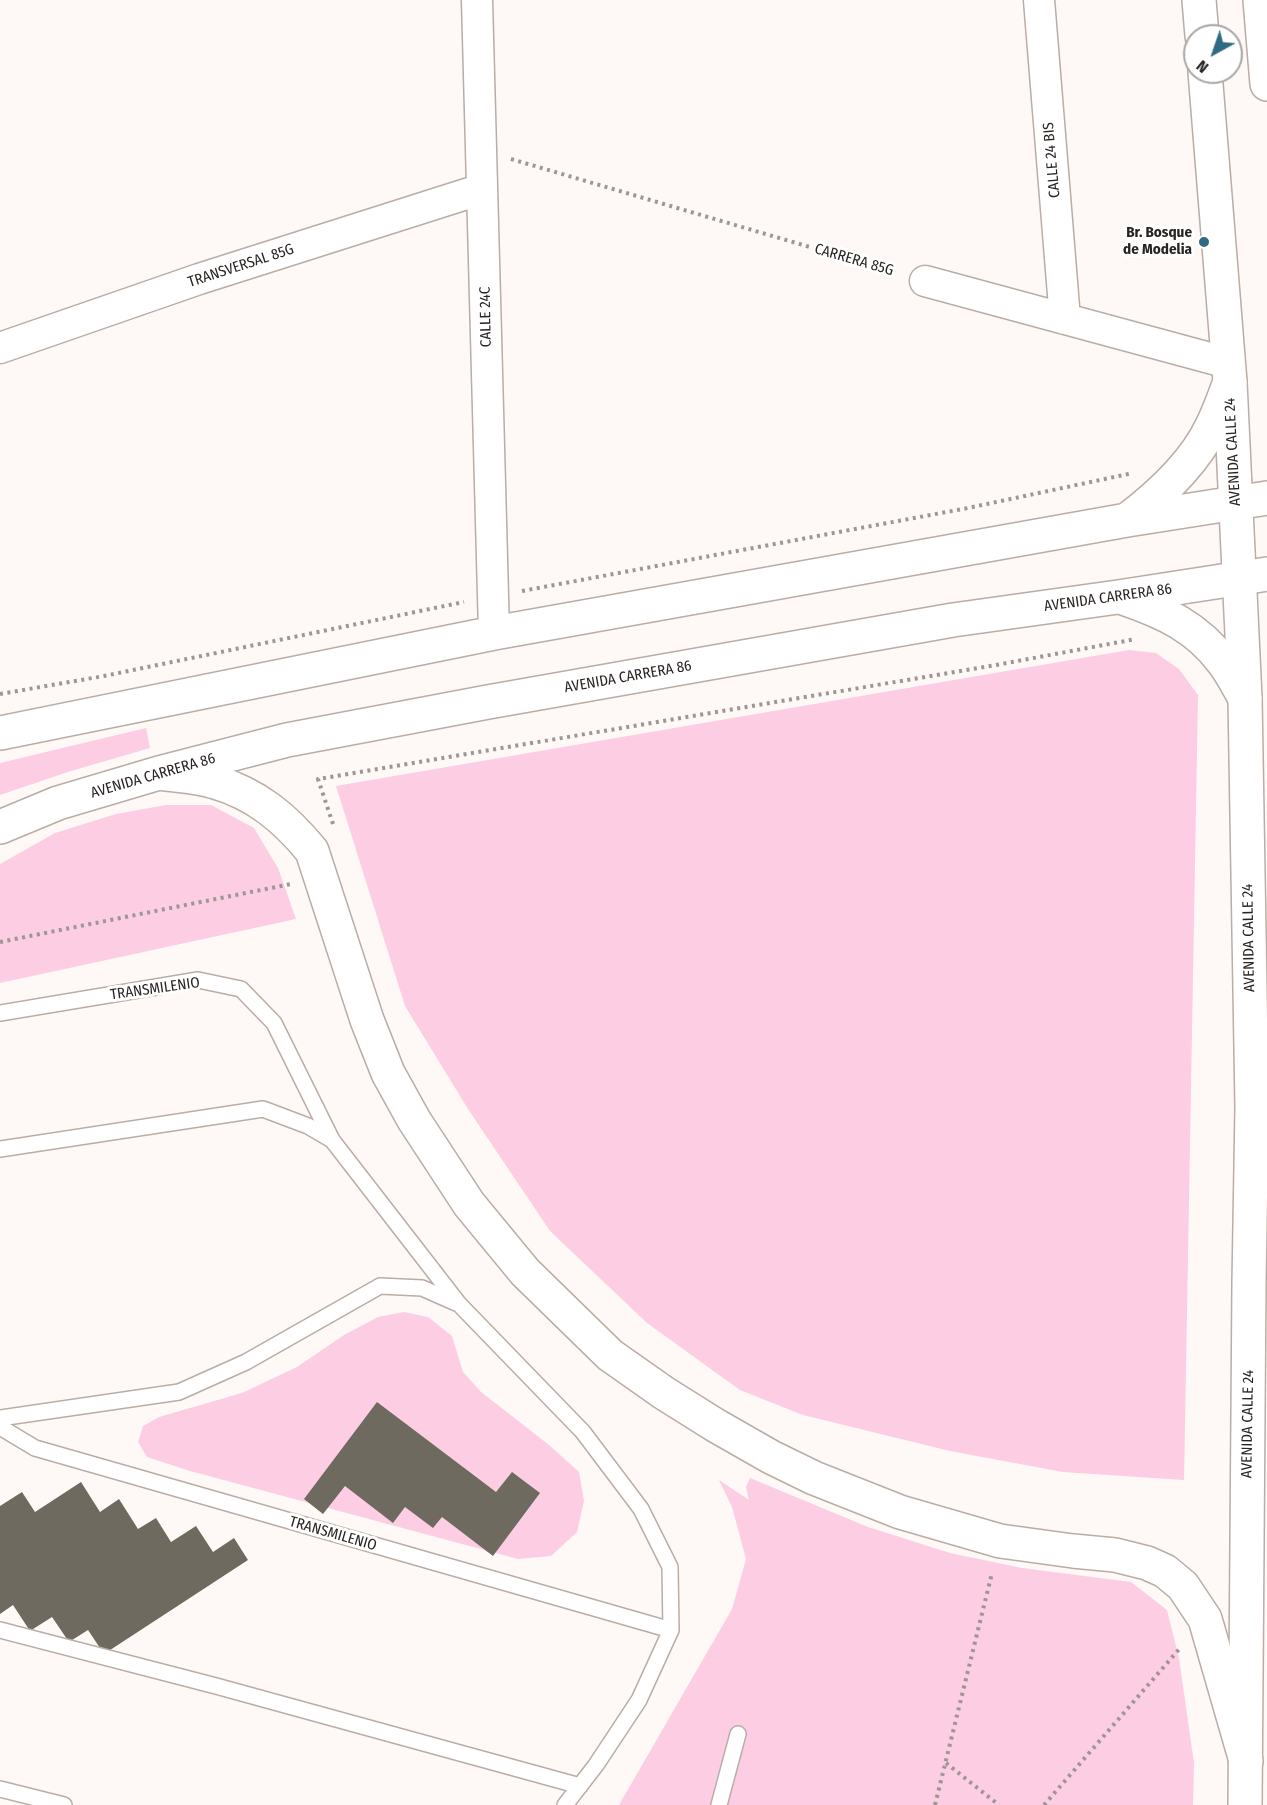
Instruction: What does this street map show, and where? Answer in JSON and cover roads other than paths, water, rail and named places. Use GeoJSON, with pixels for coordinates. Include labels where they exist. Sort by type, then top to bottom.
{"type":"FeatureCollection","features":[{"type":"Feature","properties":{"kind":"main road"},"geometry":{"type":"LineString","coordinates":[[1199,0],[1201,24]]}},
{"type":"Feature","properties":{"kind":"main road"},"geometry":{"type":"LineString","coordinates":[[1260,0],[1267,84]]}},
{"type":"Feature","properties":{"kind":"main road","name":"AVENIDA CALLE 24"},"geometry":{"type":"LineString","coordinates":[[1206,84],[1229,373],[1251,500],[1253,576],[1245,698],[1252,1107],[1245,1805]]}},
{"type":"Feature","properties":{"kind":"main road"},"geometry":{"type":"LineString","coordinates":[[1127,520],[1146,506],[1198,451],[1212,427],[1229,373]]}},
{"type":"Feature","properties":{"kind":"main road"},"geometry":{"type":"LineString","coordinates":[[0,734],[494,633],[1251,500]]}},
{"type":"Feature","properties":{"kind":"main road","name":"AVENIDA CARRERA 86"},"geometry":{"type":"LineString","coordinates":[[0,827],[58,803],[159,773],[287,740],[953,620],[1253,576]]}},
{"type":"Feature","properties":{"kind":"main road"},"geometry":{"type":"LineString","coordinates":[[1118,597],[1155,609],[1200,637],[1224,663],[1245,698]]}},
{"type":"Feature","properties":{"kind":"main road"},"geometry":{"type":"LineString","coordinates":[[159,773],[213,781],[266,804],[300,836],[312,851],[367,1020],[388,1073],[414,1120],[469,1203],[525,1272],[610,1355],[664,1393],[762,1452],[814,1478],[900,1512],[1000,1541],[1115,1555],[1147,1563],[1165,1571],[1183,1586],[1205,1619],[1246,1761]]}},
{"type":"Feature","properties":{"kind":"street","name":"CALLE 24C"},"geometry":{"type":"LineString","coordinates":[[477,0],[494,633]]}},
{"type":"Feature","properties":{"kind":"street","name":"CALLE 24 BIS"},"geometry":{"type":"LineString","coordinates":[[1039,0],[1065,319]]}},
{"type":"Feature","properties":{"kind":"street","name":"TRANSVERSAL 85G"},"geometry":{"type":"LineString","coordinates":[[0,348],[199,279],[483,189]]}},
{"type":"Feature","properties":{"kind":"street"},"geometry":{"type":"LineString","coordinates":[[925,281],[1065,319],[1229,373]]}},
{"type":"Feature","properties":{"kind":"lane","name":"TRANSMILENIO"},"geometry":{"type":"LineString","coordinates":[[0,1012],[198,980],[241,989],[274,1023],[332,1140],[459,1304],[584,1432],[641,1509],[670,1567],[671,1629],[639,1700],[596,1765],[564,1805]]}},
{"type":"Feature","properties":{"kind":"lane","name":"TRANSMILENIO"},"geometry":{"type":"LineString","coordinates":[[0,1149],[263,1109],[308,1126],[332,1140]]}},
{"type":"Feature","properties":{"kind":"lane","name":"TRANSMILENIO"},"geometry":{"type":"LineString","coordinates":[[0,1418],[179,1392],[246,1362],[380,1286],[422,1288],[459,1304]]}},
{"type":"Feature","properties":{"kind":"lane","name":"TRANSMILENIO"},"geometry":{"type":"LineString","coordinates":[[0,1427],[34,1448],[671,1629]]}},
{"type":"Feature","properties":{"kind":"lane"},"geometry":{"type":"LineString","coordinates":[[0,1630],[228,1689],[580,1786]]}},
{"type":"Feature","properties":{"kind":"lane"},"geometry":{"type":"LineString","coordinates":[[719,1805],[738,1734]]}},
{"type":"Feature","properties":{"kind":"lane"},"geometry":{"type":"LineString","coordinates":[[0,1789],[64,1805]]}},
{"type":"Feature","properties":{"kind":"place","name":"Br. Bosque de Modelia"},"geometry":{"type":"Point","coordinates":[1204,242]}}]}
